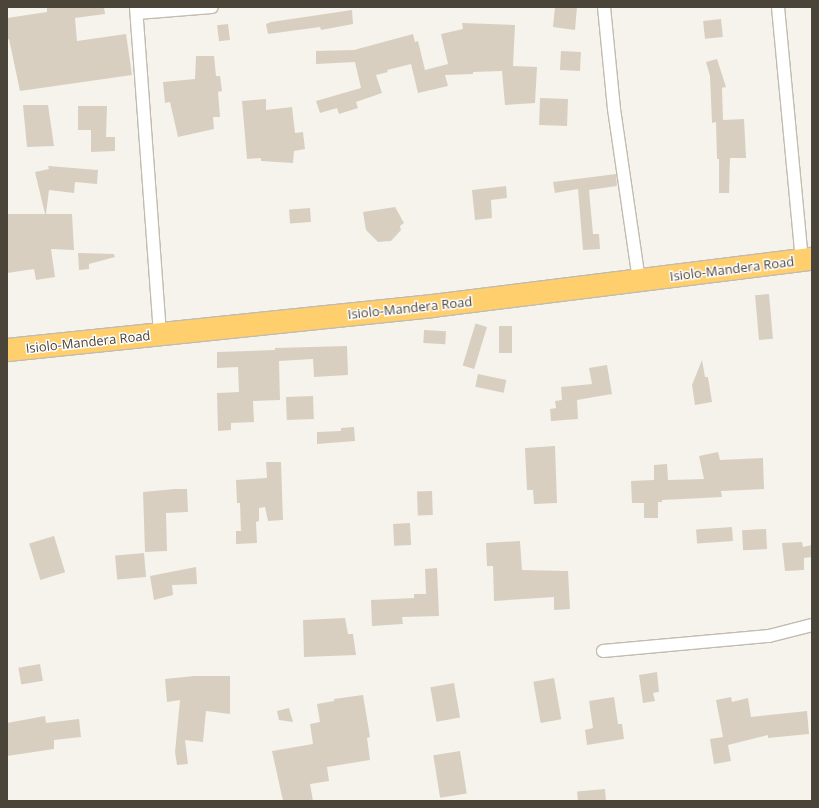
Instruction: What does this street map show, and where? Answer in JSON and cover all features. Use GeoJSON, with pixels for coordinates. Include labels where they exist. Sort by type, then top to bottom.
{"type":"FeatureCollection","features":[{"type":"Feature","properties":{"kind":"highway","name":"Isiolo-Mandera Road"},"geometry":{"type":"LineString","coordinates":[[7,350],[425,307],[807,260]]}},
{"type":"Feature","properties":{"kind":"street"},"geometry":{"type":"LineString","coordinates":[[160,335],[137,10],[212,7]]}},
{"type":"Feature","properties":{"kind":"street"},"geometry":{"type":"LineString","coordinates":[[604,7],[614,109],[639,280]]}},
{"type":"Feature","properties":{"kind":"street"},"geometry":{"type":"LineString","coordinates":[[778,7],[807,260]]}},
{"type":"Feature","properties":{"kind":"street"},"geometry":{"type":"LineString","coordinates":[[604,651],[769,636],[812,624]]}},
{"type":"Feature","properties":{"kind":"building"},"geometry":{"type":"Polygon","coordinates":[[[47,7],[104,7],[105,14],[75,18],[77,41],[126,34],[132,75],[20,91],[9,39],[7,40],[7,18],[47,12],[47,7]]]}},
{"type":"Feature","properties":{"kind":"building"},"geometry":{"type":"Polygon","coordinates":[[[555,7],[577,7],[575,30],[553,27],[555,7]]]}},
{"type":"Feature","properties":{"kind":"building"},"geometry":{"type":"Polygon","coordinates":[[[352,10],[353,24],[321,30],[320,27],[268,34],[266,24],[271,22],[352,10]]]}},
{"type":"Feature","properties":{"kind":"building"},"geometry":{"type":"Polygon","coordinates":[[[721,19],[723,37],[705,39],[703,21],[721,19]]]}},
{"type":"Feature","properties":{"kind":"building"},"geometry":{"type":"Polygon","coordinates":[[[462,23],[515,25],[513,66],[537,67],[535,103],[505,105],[502,71],[445,75],[448,86],[418,93],[411,64],[387,70],[388,72],[376,75],[382,93],[356,102],[358,108],[339,114],[337,108],[320,113],[316,101],[361,88],[355,62],[316,64],[316,51],[354,50],[413,34],[415,42],[418,41],[425,70],[448,64],[441,34],[463,29],[462,23]]]}},
{"type":"Feature","properties":{"kind":"building"},"geometry":{"type":"Polygon","coordinates":[[[228,24],[230,40],[219,41],[217,25],[228,24]]]}},
{"type":"Feature","properties":{"kind":"building"},"geometry":{"type":"Polygon","coordinates":[[[561,51],[581,52],[580,71],[560,70],[561,51]]]}},
{"type":"Feature","properties":{"kind":"building"},"geometry":{"type":"Polygon","coordinates":[[[196,56],[214,56],[216,76],[220,76],[222,91],[218,92],[220,117],[213,117],[214,129],[178,137],[170,102],[165,103],[163,82],[195,79],[196,56]]]}},
{"type":"Feature","properties":{"kind":"building"},"geometry":{"type":"Polygon","coordinates":[[[717,59],[726,87],[722,88],[723,120],[744,119],[746,158],[730,158],[729,193],[719,193],[719,159],[717,159],[716,122],[712,123],[710,76],[706,62],[717,59]]]}},
{"type":"Feature","properties":{"kind":"building"},"geometry":{"type":"Polygon","coordinates":[[[540,98],[568,99],[567,126],[539,125],[540,98]]]}},
{"type":"Feature","properties":{"kind":"building"},"geometry":{"type":"Polygon","coordinates":[[[266,99],[266,110],[292,107],[295,133],[303,132],[305,149],[294,151],[293,163],[261,161],[261,158],[247,159],[242,101],[266,99]]]}},
{"type":"Feature","properties":{"kind":"building"},"geometry":{"type":"Polygon","coordinates":[[[23,105],[48,105],[54,146],[27,147],[23,105]]]}},
{"type":"Feature","properties":{"kind":"building"},"geometry":{"type":"Polygon","coordinates":[[[78,106],[107,106],[106,137],[115,137],[115,151],[91,152],[91,130],[78,130],[78,106]]]}},
{"type":"Feature","properties":{"kind":"building"},"geometry":{"type":"Polygon","coordinates":[[[48,166],[98,170],[97,184],[75,182],[74,193],[49,190],[46,214],[72,214],[74,250],[51,249],[55,277],[36,280],[34,269],[7,273],[7,214],[45,214],[35,172],[49,169],[48,166]]]}},
{"type":"Feature","properties":{"kind":"building"},"geometry":{"type":"Polygon","coordinates":[[[616,174],[617,186],[589,190],[593,234],[599,234],[600,249],[583,250],[578,189],[555,193],[553,182],[616,174]]]}},
{"type":"Feature","properties":{"kind":"building"},"geometry":{"type":"Polygon","coordinates":[[[506,186],[507,198],[491,200],[492,218],[475,220],[472,190],[506,186]]]}},
{"type":"Feature","properties":{"kind":"building"},"geometry":{"type":"Polygon","coordinates":[[[395,207],[404,223],[400,226],[401,230],[391,241],[378,242],[366,230],[363,212],[395,207]]]}},
{"type":"Feature","properties":{"kind":"building"},"geometry":{"type":"Polygon","coordinates":[[[310,208],[311,222],[290,223],[289,209],[310,208]]]}},
{"type":"Feature","properties":{"kind":"building"},"geometry":{"type":"Polygon","coordinates":[[[78,253],[114,254],[115,257],[89,264],[89,269],[79,270],[78,253]]]}},
{"type":"Feature","properties":{"kind":"building"},"geometry":{"type":"Polygon","coordinates":[[[769,294],[773,339],[759,340],[755,295],[769,294]]]}},
{"type":"Feature","properties":{"kind":"building"},"geometry":{"type":"Polygon","coordinates":[[[476,323],[487,327],[474,369],[463,366],[476,323]]]}},
{"type":"Feature","properties":{"kind":"building"},"geometry":{"type":"Polygon","coordinates":[[[499,326],[512,326],[512,353],[499,353],[499,326]]]}},
{"type":"Feature","properties":{"kind":"building"},"geometry":{"type":"Polygon","coordinates":[[[424,330],[446,331],[445,344],[423,343],[424,330]]]}},
{"type":"Feature","properties":{"kind":"building"},"geometry":{"type":"Polygon","coordinates":[[[347,346],[348,375],[314,377],[313,359],[279,361],[280,400],[253,401],[254,422],[231,423],[231,430],[218,431],[217,393],[239,392],[238,367],[217,368],[217,352],[275,350],[275,348],[347,346]]]}},
{"type":"Feature","properties":{"kind":"building"},"geometry":{"type":"Polygon","coordinates":[[[702,360],[705,377],[708,377],[712,402],[695,405],[692,385],[702,360]]]}},
{"type":"Feature","properties":{"kind":"building"},"geometry":{"type":"Polygon","coordinates":[[[607,365],[612,394],[577,400],[578,419],[551,421],[550,409],[556,408],[555,401],[562,400],[561,387],[592,384],[589,368],[607,365]]]}},
{"type":"Feature","properties":{"kind":"building"},"geometry":{"type":"Polygon","coordinates":[[[478,374],[506,380],[504,393],[475,387],[478,374]]]}},
{"type":"Feature","properties":{"kind":"building"},"geometry":{"type":"Polygon","coordinates":[[[313,396],[314,419],[287,420],[286,397],[313,396]]]}},
{"type":"Feature","properties":{"kind":"building"},"geometry":{"type":"Polygon","coordinates":[[[354,427],[355,441],[317,444],[317,432],[341,431],[341,428],[354,427]]]}},
{"type":"Feature","properties":{"kind":"building"},"geometry":{"type":"Polygon","coordinates":[[[555,446],[557,503],[534,504],[533,490],[527,490],[525,448],[555,446]]]}},
{"type":"Feature","properties":{"kind":"building"},"geometry":{"type":"Polygon","coordinates":[[[718,452],[720,460],[763,458],[764,489],[721,491],[722,497],[662,500],[662,502],[658,502],[658,518],[644,518],[644,503],[632,503],[631,481],[654,480],[654,465],[667,464],[668,480],[704,479],[699,456],[718,452]]]}},
{"type":"Feature","properties":{"kind":"building"},"geometry":{"type":"Polygon","coordinates":[[[266,462],[281,462],[283,520],[268,521],[265,507],[259,508],[259,521],[256,522],[257,543],[236,544],[236,531],[241,531],[240,503],[237,503],[236,480],[267,478],[266,462]]]}},
{"type":"Feature","properties":{"kind":"building"},"geometry":{"type":"Polygon","coordinates":[[[187,489],[188,512],[166,513],[167,551],[145,552],[143,492],[187,489]]]}},
{"type":"Feature","properties":{"kind":"building"},"geometry":{"type":"Polygon","coordinates":[[[432,491],[433,515],[418,516],[417,492],[432,491]]]}},
{"type":"Feature","properties":{"kind":"building"},"geometry":{"type":"Polygon","coordinates":[[[410,523],[411,545],[394,546],[393,524],[410,523]]]}},
{"type":"Feature","properties":{"kind":"building"},"geometry":{"type":"Polygon","coordinates":[[[732,527],[733,541],[697,543],[696,530],[732,527]]]}},
{"type":"Feature","properties":{"kind":"building"},"geometry":{"type":"Polygon","coordinates":[[[766,529],[767,549],[743,550],[742,530],[766,529]]]}},
{"type":"Feature","properties":{"kind":"building"},"geometry":{"type":"Polygon","coordinates":[[[54,536],[65,572],[40,580],[29,544],[54,536]]]}},
{"type":"Feature","properties":{"kind":"building"},"geometry":{"type":"Polygon","coordinates":[[[520,541],[522,570],[568,571],[570,609],[554,610],[554,597],[494,601],[493,566],[487,566],[486,543],[520,541]]]}},
{"type":"Feature","properties":{"kind":"building"},"geometry":{"type":"Polygon","coordinates":[[[802,542],[803,547],[812,545],[812,557],[804,558],[804,570],[785,571],[782,543],[802,542]]]}},
{"type":"Feature","properties":{"kind":"building"},"geometry":{"type":"Polygon","coordinates":[[[144,553],[146,577],[117,579],[115,556],[144,553]]]}},
{"type":"Feature","properties":{"kind":"building"},"geometry":{"type":"Polygon","coordinates":[[[196,567],[197,584],[172,585],[173,595],[154,600],[150,576],[196,567]]]}},
{"type":"Feature","properties":{"kind":"building"},"geometry":{"type":"Polygon","coordinates":[[[437,568],[439,616],[402,617],[403,624],[372,626],[371,600],[414,598],[414,594],[426,594],[425,569],[437,568]]]}},
{"type":"Feature","properties":{"kind":"building"},"geometry":{"type":"Polygon","coordinates":[[[345,618],[348,634],[353,634],[356,655],[304,657],[303,620],[345,618]]]}},
{"type":"Feature","properties":{"kind":"building"},"geometry":{"type":"Polygon","coordinates":[[[40,664],[43,681],[21,685],[18,668],[40,664]]]}},
{"type":"Feature","properties":{"kind":"building"},"geometry":{"type":"Polygon","coordinates":[[[657,672],[659,692],[653,693],[655,701],[643,703],[639,675],[657,672]]]}},
{"type":"Feature","properties":{"kind":"building"},"geometry":{"type":"Polygon","coordinates":[[[194,676],[230,676],[230,714],[206,711],[203,742],[185,740],[188,764],[177,765],[175,752],[180,700],[167,702],[165,679],[194,676]]]}},
{"type":"Feature","properties":{"kind":"building"},"geometry":{"type":"Polygon","coordinates":[[[554,678],[561,719],[541,723],[533,682],[554,678]]]}},
{"type":"Feature","properties":{"kind":"building"},"geometry":{"type":"Polygon","coordinates":[[[454,683],[460,717],[436,722],[430,687],[454,683]]]}},
{"type":"Feature","properties":{"kind":"building"},"geometry":{"type":"Polygon","coordinates":[[[363,695],[370,737],[367,738],[370,760],[327,767],[329,781],[310,784],[313,801],[283,801],[272,751],[313,744],[310,724],[320,722],[317,704],[334,701],[334,699],[363,695]]]}},
{"type":"Feature","properties":{"kind":"building"},"geometry":{"type":"Polygon","coordinates":[[[614,697],[618,724],[622,724],[624,739],[587,745],[585,730],[593,728],[589,701],[614,697]]]}},
{"type":"Feature","properties":{"kind":"building"},"geometry":{"type":"Polygon","coordinates":[[[731,697],[732,702],[748,698],[751,717],[807,711],[809,734],[768,738],[768,735],[728,745],[731,761],[714,764],[710,739],[723,737],[716,700],[731,697]]]}},
{"type":"Feature","properties":{"kind":"building"},"geometry":{"type":"Polygon","coordinates":[[[289,708],[293,722],[279,720],[277,711],[289,708]]]}},
{"type":"Feature","properties":{"kind":"building"},"geometry":{"type":"Polygon","coordinates":[[[45,716],[46,723],[79,719],[81,737],[54,740],[54,749],[7,756],[7,723],[45,716]]]}},
{"type":"Feature","properties":{"kind":"building"},"geometry":{"type":"Polygon","coordinates":[[[460,751],[467,793],[440,798],[433,755],[460,751]]]}},
{"type":"Feature","properties":{"kind":"building"},"geometry":{"type":"Polygon","coordinates":[[[605,789],[606,801],[578,801],[577,791],[605,789]]]}}]}
